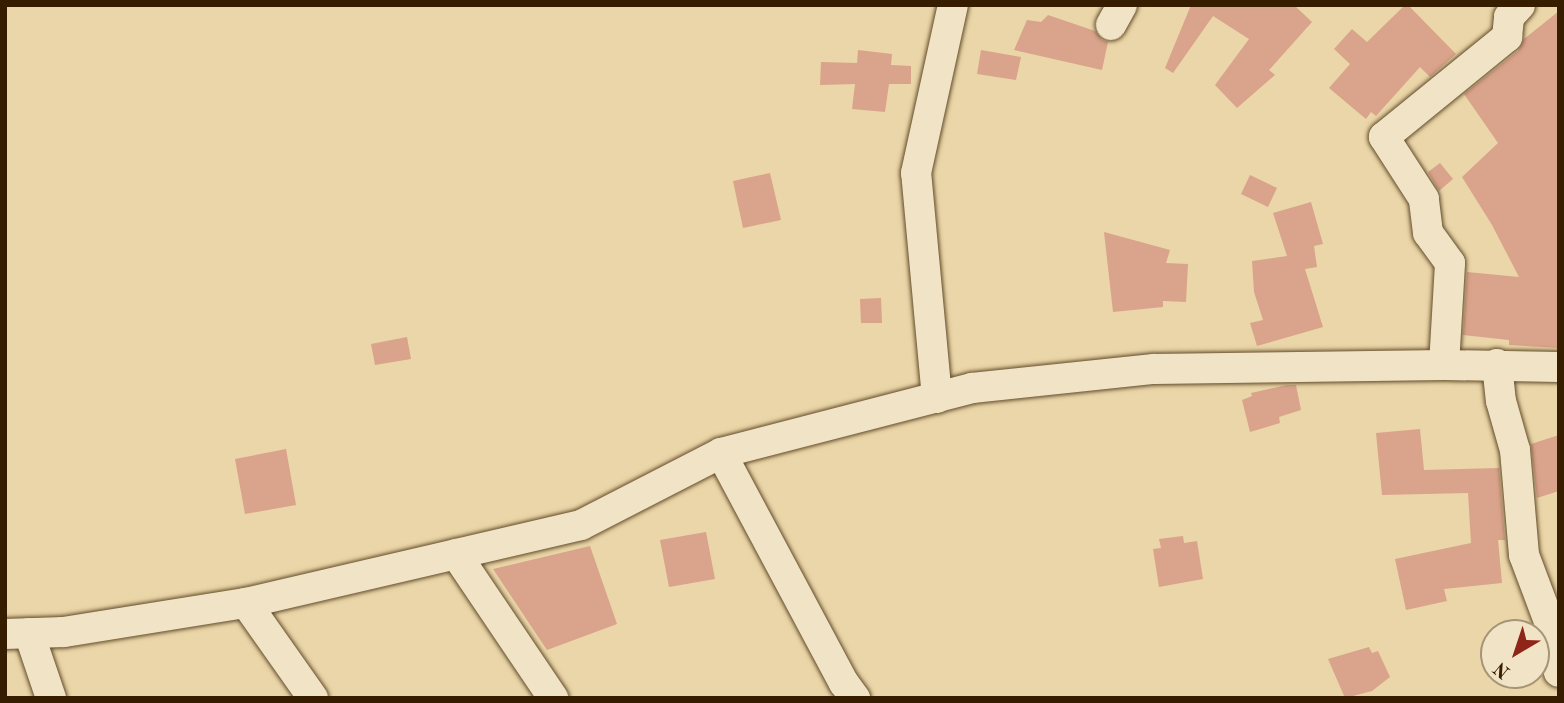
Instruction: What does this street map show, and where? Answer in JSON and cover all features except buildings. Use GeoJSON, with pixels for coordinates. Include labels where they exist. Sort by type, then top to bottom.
{"type":"FeatureCollection","features":[{"type":"Feature","properties":{"kind":"street"},"geometry":{"type":"LineString","coordinates":[[937,398],[916,173],[953,5]]}},
{"type":"Feature","properties":{"kind":"street"},"geometry":{"type":"LineString","coordinates":[[1444,365],[1450,263],[1428,233],[1424,199],[1384,137],[1507,37],[1509,17],[1520,5]]}},
{"type":"Feature","properties":{"kind":"street"},"geometry":{"type":"LineString","coordinates":[[51,698],[17,634],[64,632],[246,603],[581,525],[721,453],[972,388],[1154,369],[1444,365],[1559,367]]}},
{"type":"Feature","properties":{"kind":"street"},"geometry":{"type":"LineString","coordinates":[[1497,365],[1501,401],[1515,450],[1524,555],[1557,639],[1559,673]]}},
{"type":"Feature","properties":{"kind":"street"},"geometry":{"type":"LineString","coordinates":[[721,453],[844,683],[855,698]]}},
{"type":"Feature","properties":{"kind":"street"},"geometry":{"type":"LineString","coordinates":[[456,554],[553,698]]}},
{"type":"Feature","properties":{"kind":"street"},"geometry":{"type":"LineString","coordinates":[[246,603],[313,698]]}}]}
